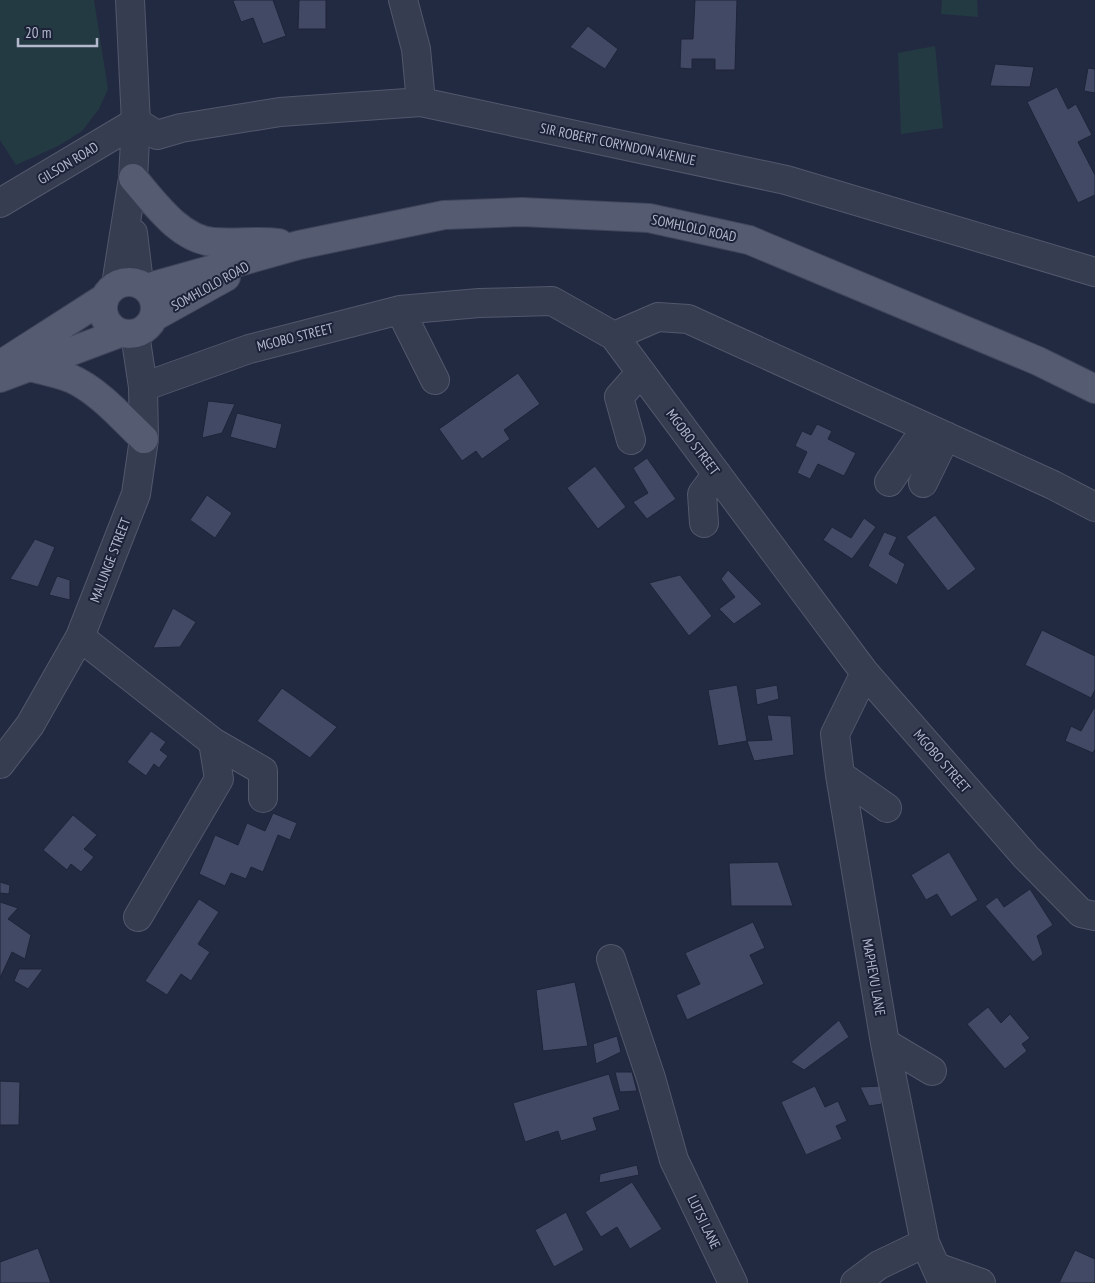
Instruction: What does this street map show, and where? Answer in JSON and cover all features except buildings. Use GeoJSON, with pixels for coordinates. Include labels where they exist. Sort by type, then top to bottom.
{"type":"FeatureCollection","features":[{"type":"Feature","properties":{"kind":"main road"},"geometry":{"type":"LineString","coordinates":[[132,191],[175,226],[211,242],[271,242],[299,246]]}},
{"type":"Feature","properties":{"kind":"main road","name":"SOMHLOLO ROAD"},"geometry":{"type":"LineString","coordinates":[[0,365],[126,289],[299,246],[444,215],[522,212],[649,218],[749,240],[1038,361],[1095,389]]}},
{"type":"Feature","properties":{"kind":"main road","name":"SOMHLOLO ROAD"},"geometry":{"type":"LineString","coordinates":[[0,378],[136,328],[267,255]]}},
{"type":"Feature","properties":{"kind":"main road"},"geometry":{"type":"LineString","coordinates":[[126,289],[102,310],[105,320],[111,328],[136,328]]}},
{"type":"Feature","properties":{"kind":"main road","name":"SOMHLOLO ROAD"},"geometry":{"type":"LineString","coordinates":[[126,289],[153,296],[155,306],[136,328]]}},
{"type":"Feature","properties":{"kind":"main road"},"geometry":{"type":"LineString","coordinates":[[29,368],[58,374],[78,382],[109,406],[144,439]]}},
{"type":"Feature","properties":{"kind":"street"},"geometry":{"type":"LineString","coordinates":[[126,289],[136,122],[130,0]]}},
{"type":"Feature","properties":{"kind":"street"},"geometry":{"type":"LineString","coordinates":[[403,0],[416,49],[421,102]]}},
{"type":"Feature","properties":{"kind":"street","name":"SIR ROBERT CORYNDON AVENUE"},"geometry":{"type":"LineString","coordinates":[[136,122],[157,135],[181,128],[280,112],[421,102],[786,180],[1095,272]]}},
{"type":"Feature","properties":{"kind":"street","name":"GILSON ROAD"},"geometry":{"type":"LineString","coordinates":[[0,203],[136,122]]}},
{"type":"Feature","properties":{"kind":"street","name":"MGOBO STREET"},"geometry":{"type":"LineString","coordinates":[[143,387],[249,349],[400,310],[479,303],[552,301],[614,336],[865,673],[1026,857],[1081,913],[1095,916]]}},
{"type":"Feature","properties":{"kind":"street"},"geometry":{"type":"LineString","coordinates":[[400,310],[435,380]]}},
{"type":"Feature","properties":{"kind":"street"},"geometry":{"type":"LineString","coordinates":[[614,336],[658,317],[688,319],[1053,485],[1095,507]]}},
{"type":"Feature","properties":{"kind":"street","name":"MALUNGE STREET"},"geometry":{"type":"LineString","coordinates":[[0,764],[30,725],[80,637],[136,494],[144,439],[143,387],[136,328]]}},
{"type":"Feature","properties":{"kind":"street"},"geometry":{"type":"LineString","coordinates":[[630,440],[619,397],[641,372]]}},
{"type":"Feature","properties":{"kind":"street"},"geometry":{"type":"LineString","coordinates":[[889,482],[936,432]]}},
{"type":"Feature","properties":{"kind":"street"},"geometry":{"type":"LineString","coordinates":[[923,483],[936,432]]}},
{"type":"Feature","properties":{"kind":"street"},"geometry":{"type":"LineString","coordinates":[[704,523],[702,494],[717,474]]}},
{"type":"Feature","properties":{"kind":"street"},"geometry":{"type":"LineString","coordinates":[[80,637],[213,742],[263,771],[263,798]]}},
{"type":"Feature","properties":{"kind":"street","name":"MAPHEVU LANE"},"geometry":{"type":"LineString","coordinates":[[865,673],[835,734],[840,775],[885,1043],[935,1264]]}},
{"type":"Feature","properties":{"kind":"street"},"geometry":{"type":"LineString","coordinates":[[138,917],[219,779],[213,742]]}},
{"type":"Feature","properties":{"kind":"street"},"geometry":{"type":"LineString","coordinates":[[840,775],[887,808]]}},
{"type":"Feature","properties":{"kind":"street","name":"LUTSI LANE"},"geometry":{"type":"LineString","coordinates":[[611,959],[651,1078],[674,1160],[733,1283]]}},
{"type":"Feature","properties":{"kind":"street"},"geometry":{"type":"LineString","coordinates":[[885,1043],[932,1071]]}},
{"type":"Feature","properties":{"kind":"street"},"geometry":{"type":"LineString","coordinates":[[855,1283],[879,1265],[935,1264],[981,1283]]}},
{"type":"Feature","properties":{"kind":"shaded area"},"geometry":{"type":"Polygon","coordinates":[[[0,0],[94,0],[108,89],[99,109],[82,131],[58,146],[16,165],[0,140],[0,0]]]}},
{"type":"Feature","properties":{"kind":"shaded area"},"geometry":{"type":"Polygon","coordinates":[[[942,0],[977,0],[978,17],[941,14],[942,0]]]}},
{"type":"Feature","properties":{"kind":"shaded area"},"geometry":{"type":"Polygon","coordinates":[[[935,46],[943,128],[901,134],[898,53],[935,46]]]}}]}
